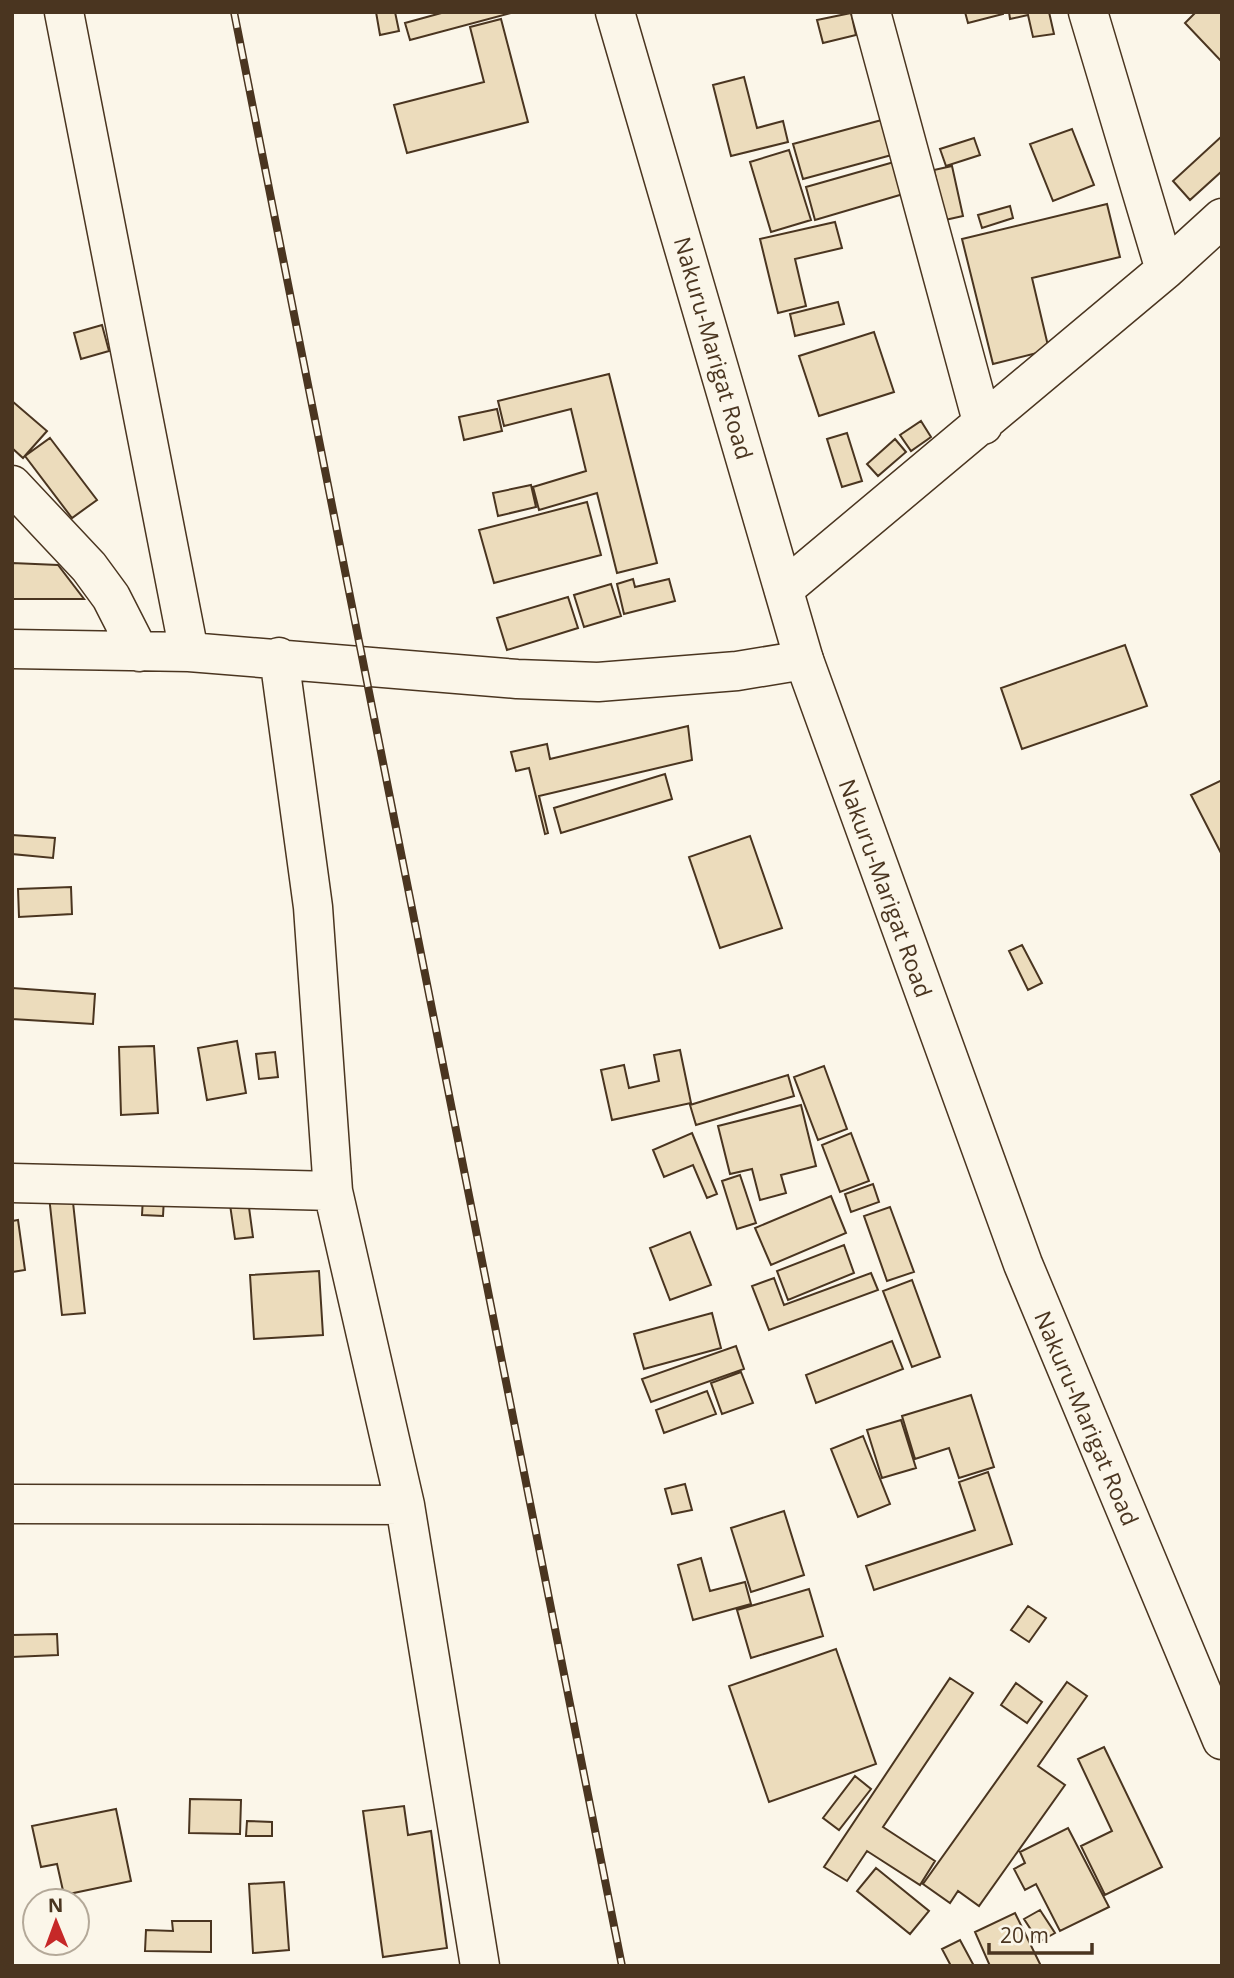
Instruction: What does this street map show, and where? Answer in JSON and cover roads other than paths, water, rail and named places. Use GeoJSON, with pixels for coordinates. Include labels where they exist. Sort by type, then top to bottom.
{"type":"FeatureCollection","features":[{"type":"Feature","properties":{"kind":"street"},"geometry":{"type":"LineString","coordinates":[[64,12],[189,652]]}},
{"type":"Feature","properties":{"kind":"street","name":"Nakuru-Marigat Road"},"geometry":{"type":"LineString","coordinates":[[615,12],[804,660],[1023,1264],[1222,1740]]}},
{"type":"Feature","properties":{"kind":"street"},"geometry":{"type":"LineString","coordinates":[[871,12],[983,425]]}},
{"type":"Feature","properties":{"kind":"street"},"geometry":{"type":"LineString","coordinates":[[1088,12],[1166,270]]}},
{"type":"Feature","properties":{"kind":"street"},"geometry":{"type":"LineString","coordinates":[[784,589],[1166,270],[1222,218]]}},
{"type":"Feature","properties":{"kind":"street"},"geometry":{"type":"LineString","coordinates":[[12,485],[89,567],[111,597],[139,652]]}},
{"type":"Feature","properties":{"kind":"street"},"geometry":{"type":"LineString","coordinates":[[12,649],[189,652],[279,657],[517,679],[598,682],[702,675],[804,660]]}},
{"type":"Feature","properties":{"kind":"street"},"geometry":{"type":"LineString","coordinates":[[279,657],[313,907],[333,1191],[405,1505],[480,1966]]}},
{"type":"Feature","properties":{"kind":"street"},"geometry":{"type":"LineString","coordinates":[[12,1183],[333,1191]]}},
{"type":"Feature","properties":{"kind":"street"},"geometry":{"type":"LineString","coordinates":[[12,1504],[405,1505]]}},
{"type":"Feature","properties":{"kind":"railway"},"geometry":{"type":"LineString","coordinates":[[234,12],[622,1966]]}}]}
